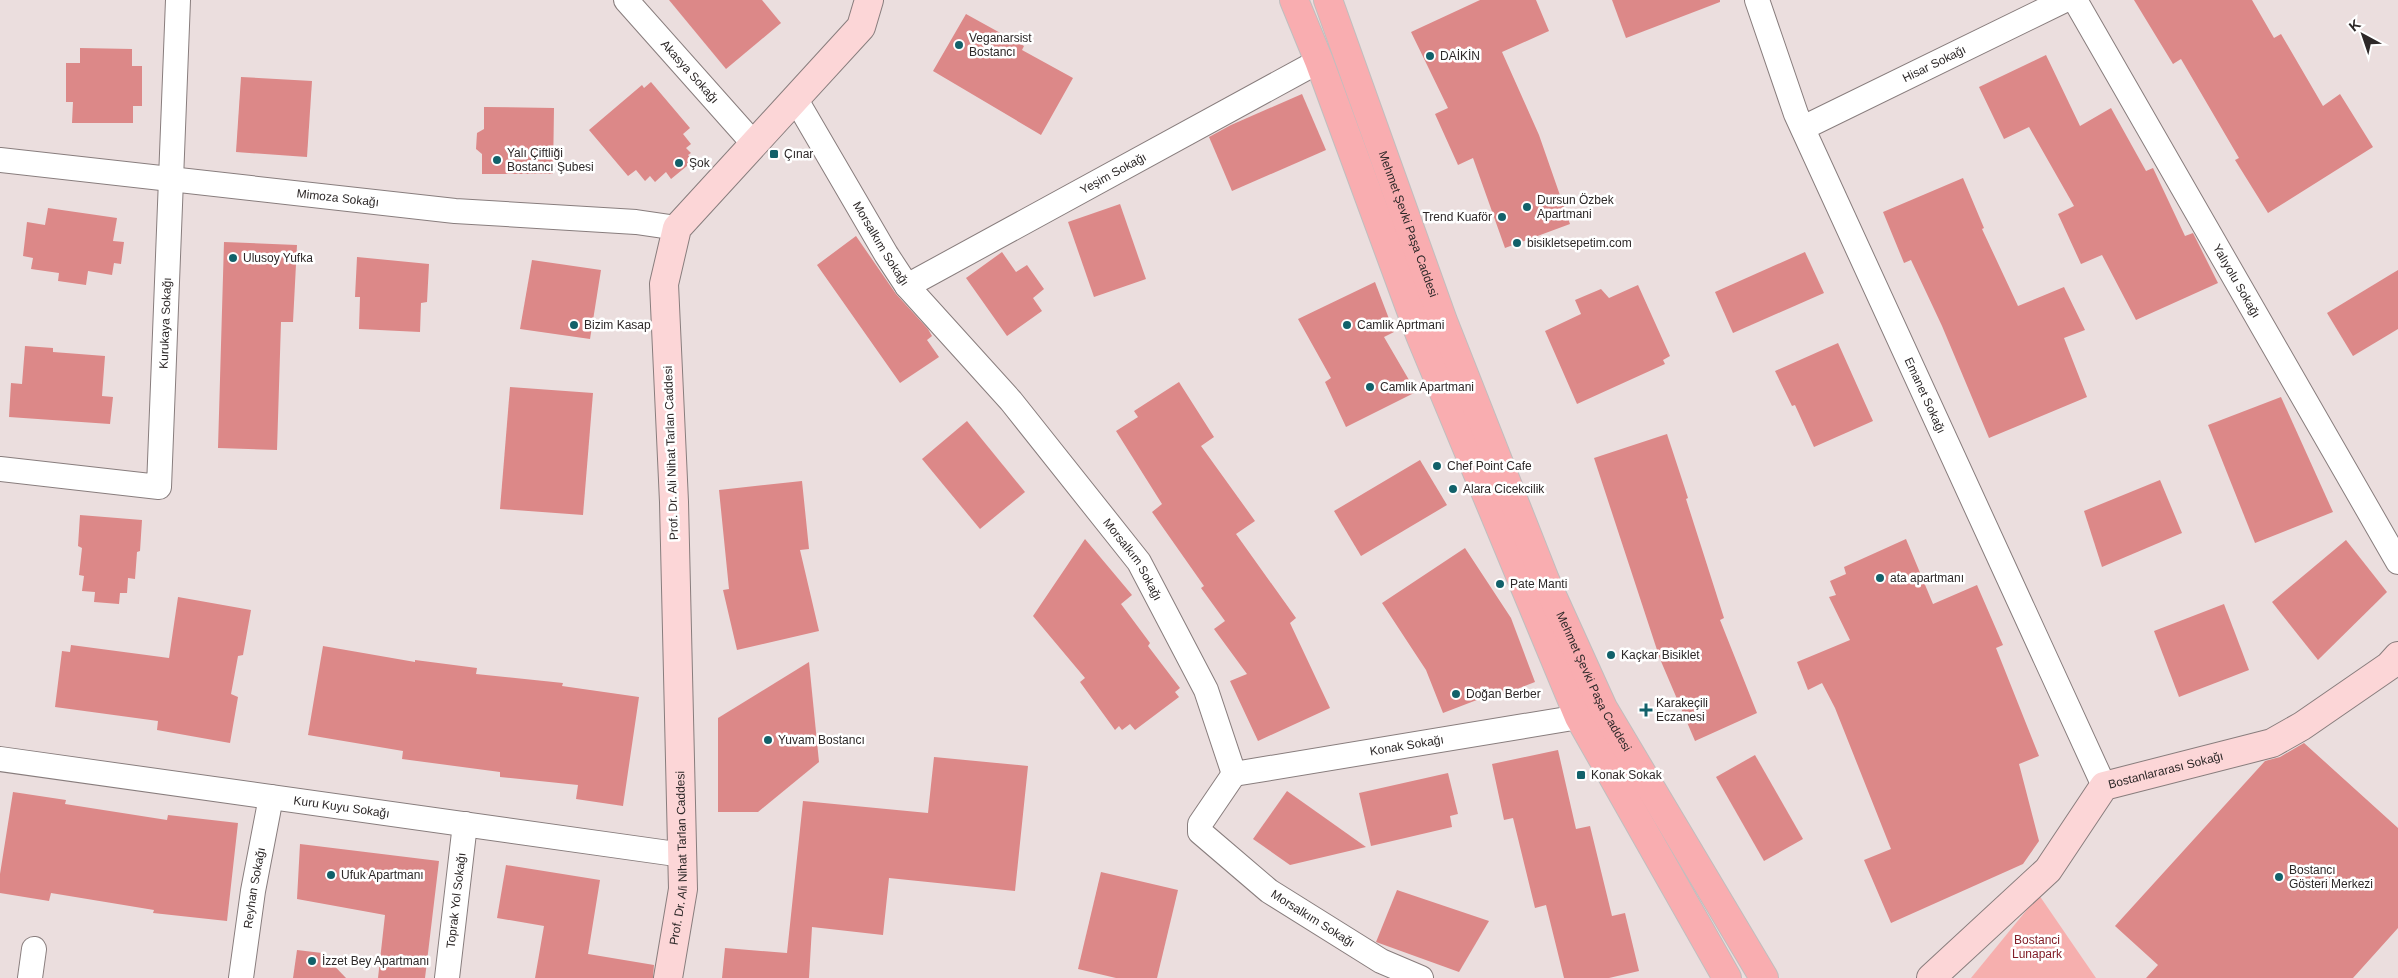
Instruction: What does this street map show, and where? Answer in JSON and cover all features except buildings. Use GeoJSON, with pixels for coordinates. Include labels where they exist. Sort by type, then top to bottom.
{"type":"FeatureCollection","features":[{"type":"Feature","properties":{"kind":"main road","name":"Prof. Dr. Ali Nihat Tarlan Caddesi"},"geometry":{"type":"LineString","coordinates":[[668,978],[683,890],[683,855],[674,502],[664,284],[677,228],[861,27],[870,0]]}},
{"type":"Feature","properties":{"kind":"main road","name":"Mehmet Şevki Paşa Caddesi"},"geometry":{"type":"LineString","coordinates":[[1294,0],[1319,61],[1420,335],[1579,717],[1727,978]]}},
{"type":"Feature","properties":{"kind":"main road","name":"Mehmet Şevki Paşa Caddesi"},"geometry":{"type":"LineString","coordinates":[[1328,0],[1347,48],[1442,321],[1545,580],[1603,708],[1764,978]]}},
{"type":"Feature","properties":{"kind":"main road","name":"Bostanlararası Sokağı"},"geometry":{"type":"LineString","coordinates":[[1931,978],[2048,870],[2104,786],[2272,743],[2302,726],[2390,666],[2398,656]]}},
{"type":"Feature","properties":{"kind":"street","name":"Kurukaya Sokağı"},"geometry":{"type":"LineString","coordinates":[[0,469],[159,487],[178,0]]}},
{"type":"Feature","properties":{"kind":"street","name":"Akasya Sokağı"},"geometry":{"type":"LineString","coordinates":[[626,0],[754,144]]}},
{"type":"Feature","properties":{"kind":"street","name":"Emanet Sokağı"},"geometry":{"type":"LineString","coordinates":[[1757,0],[1803,128],[2104,786]]}},
{"type":"Feature","properties":{"kind":"street","name":"Hisar Sokağı"},"geometry":{"type":"LineString","coordinates":[[1803,128],[2065,0]]}},
{"type":"Feature","properties":{"kind":"street","name":"Yalıyolu Sokağı"},"geometry":{"type":"LineString","coordinates":[[2075,0],[2398,562]]}},
{"type":"Feature","properties":{"kind":"street","name":"Yeşim Sokağı"},"geometry":{"type":"LineString","coordinates":[[907,286],[1319,61]]}},
{"type":"Feature","properties":{"kind":"street","name":"Morsalkım Sokağı"},"geometry":{"type":"LineString","coordinates":[[795,98],[886,254],[907,286],[1011,401],[1139,562],[1206,690],[1234,774],[1200,824],[1200,832],[1269,891],[1381,961],[1421,978]]}},
{"type":"Feature","properties":{"kind":"street","name":"Mimoza Sokağı"},"geometry":{"type":"LineString","coordinates":[[0,160],[455,211],[636,222],[677,228]]}},
{"type":"Feature","properties":{"kind":"street","name":"Konak Sokağı"},"geometry":{"type":"LineString","coordinates":[[1234,774],[1579,717]]}},
{"type":"Feature","properties":{"kind":"street","name":"Kuru Kuyu Sokağı"},"geometry":{"type":"LineString","coordinates":[[0,759],[683,855]]}},
{"type":"Feature","properties":{"kind":"street","name":"Reyhan Sokağı"},"geometry":{"type":"LineString","coordinates":[[241,978],[253,891],[271,797]]}},
{"type":"Feature","properties":{"kind":"street","name":"Toprak Yol Sokağı"},"geometry":{"type":"LineString","coordinates":[[447,978],[465,824]]}},
{"type":"Feature","properties":{"kind":"street"},"geometry":{"type":"LineString","coordinates":[[30,978],[34,949]]}},
{"type":"Feature","properties":{"kind":"green space","name":"Bostanci Lunapark"},"geometry":{"type":"Polygon","coordinates":[[[2039,895],[2096,978],[1971,978],[2039,895]]]}},
{"type":"Feature","properties":{"kind":"place","name":"Veganarsist Bostancı"},"geometry":{"type":"Point","coordinates":[959,45]}},
{"type":"Feature","properties":{"kind":"place","name":"DAİKİN"},"geometry":{"type":"Point","coordinates":[1430,56]}},
{"type":"Feature","properties":{"kind":"place","name":"Çınar"},"geometry":{"type":"Point","coordinates":[774,154]}},
{"type":"Feature","properties":{"kind":"place","name":"Yalı Çiftliği Bostancı Şubesi"},"geometry":{"type":"Point","coordinates":[497,160]}},
{"type":"Feature","properties":{"kind":"place","name":"Şok"},"geometry":{"type":"Point","coordinates":[679,163]}},
{"type":"Feature","properties":{"kind":"place","name":"Dursun Özbek Apartmani"},"geometry":{"type":"Point","coordinates":[1527,207]}},
{"type":"Feature","properties":{"kind":"place","name":"Trend Kuaför"},"geometry":{"type":"Point","coordinates":[1502,217]}},
{"type":"Feature","properties":{"kind":"place","name":"bisikletsepetim.com"},"geometry":{"type":"Point","coordinates":[1517,243]}},
{"type":"Feature","properties":{"kind":"place","name":"Ulusoy Yufka"},"geometry":{"type":"Point","coordinates":[233,258]}},
{"type":"Feature","properties":{"kind":"place","name":"Bizim Kasap"},"geometry":{"type":"Point","coordinates":[574,325]}},
{"type":"Feature","properties":{"kind":"place","name":"Camlik Aprtmani"},"geometry":{"type":"Point","coordinates":[1347,325]}},
{"type":"Feature","properties":{"kind":"place","name":"Camlik Apartmani"},"geometry":{"type":"Point","coordinates":[1370,387]}},
{"type":"Feature","properties":{"kind":"place","name":"Chef Point Cafe"},"geometry":{"type":"Point","coordinates":[1437,466]}},
{"type":"Feature","properties":{"kind":"place","name":"Alara Cicekcilik"},"geometry":{"type":"Point","coordinates":[1453,489]}},
{"type":"Feature","properties":{"kind":"place","name":"ata apartmanı"},"geometry":{"type":"Point","coordinates":[1880,578]}},
{"type":"Feature","properties":{"kind":"place","name":"Pate Manti"},"geometry":{"type":"Point","coordinates":[1500,584]}},
{"type":"Feature","properties":{"kind":"place","name":"Kaçkar Bisiklet"},"geometry":{"type":"Point","coordinates":[1611,655]}},
{"type":"Feature","properties":{"kind":"place","name":"Doğan Berber"},"geometry":{"type":"Point","coordinates":[1456,694]}},
{"type":"Feature","properties":{"kind":"place","name":"Karakeçili Eczanesi"},"geometry":{"type":"Point","coordinates":[1646,710]}},
{"type":"Feature","properties":{"kind":"place","name":"Yuvam Bostancı"},"geometry":{"type":"Point","coordinates":[768,740]}},
{"type":"Feature","properties":{"kind":"place","name":"Konak Sokak"},"geometry":{"type":"Point","coordinates":[1581,775]}},
{"type":"Feature","properties":{"kind":"place","name":"Ufuk Apartmanı"},"geometry":{"type":"Point","coordinates":[331,875]}},
{"type":"Feature","properties":{"kind":"place","name":"Bostancı Gösteri Merkezi"},"geometry":{"type":"Point","coordinates":[2279,877]}},
{"type":"Feature","properties":{"kind":"place","name":"İzzet Bey Apartmanı"},"geometry":{"type":"Point","coordinates":[312,961]}}]}
